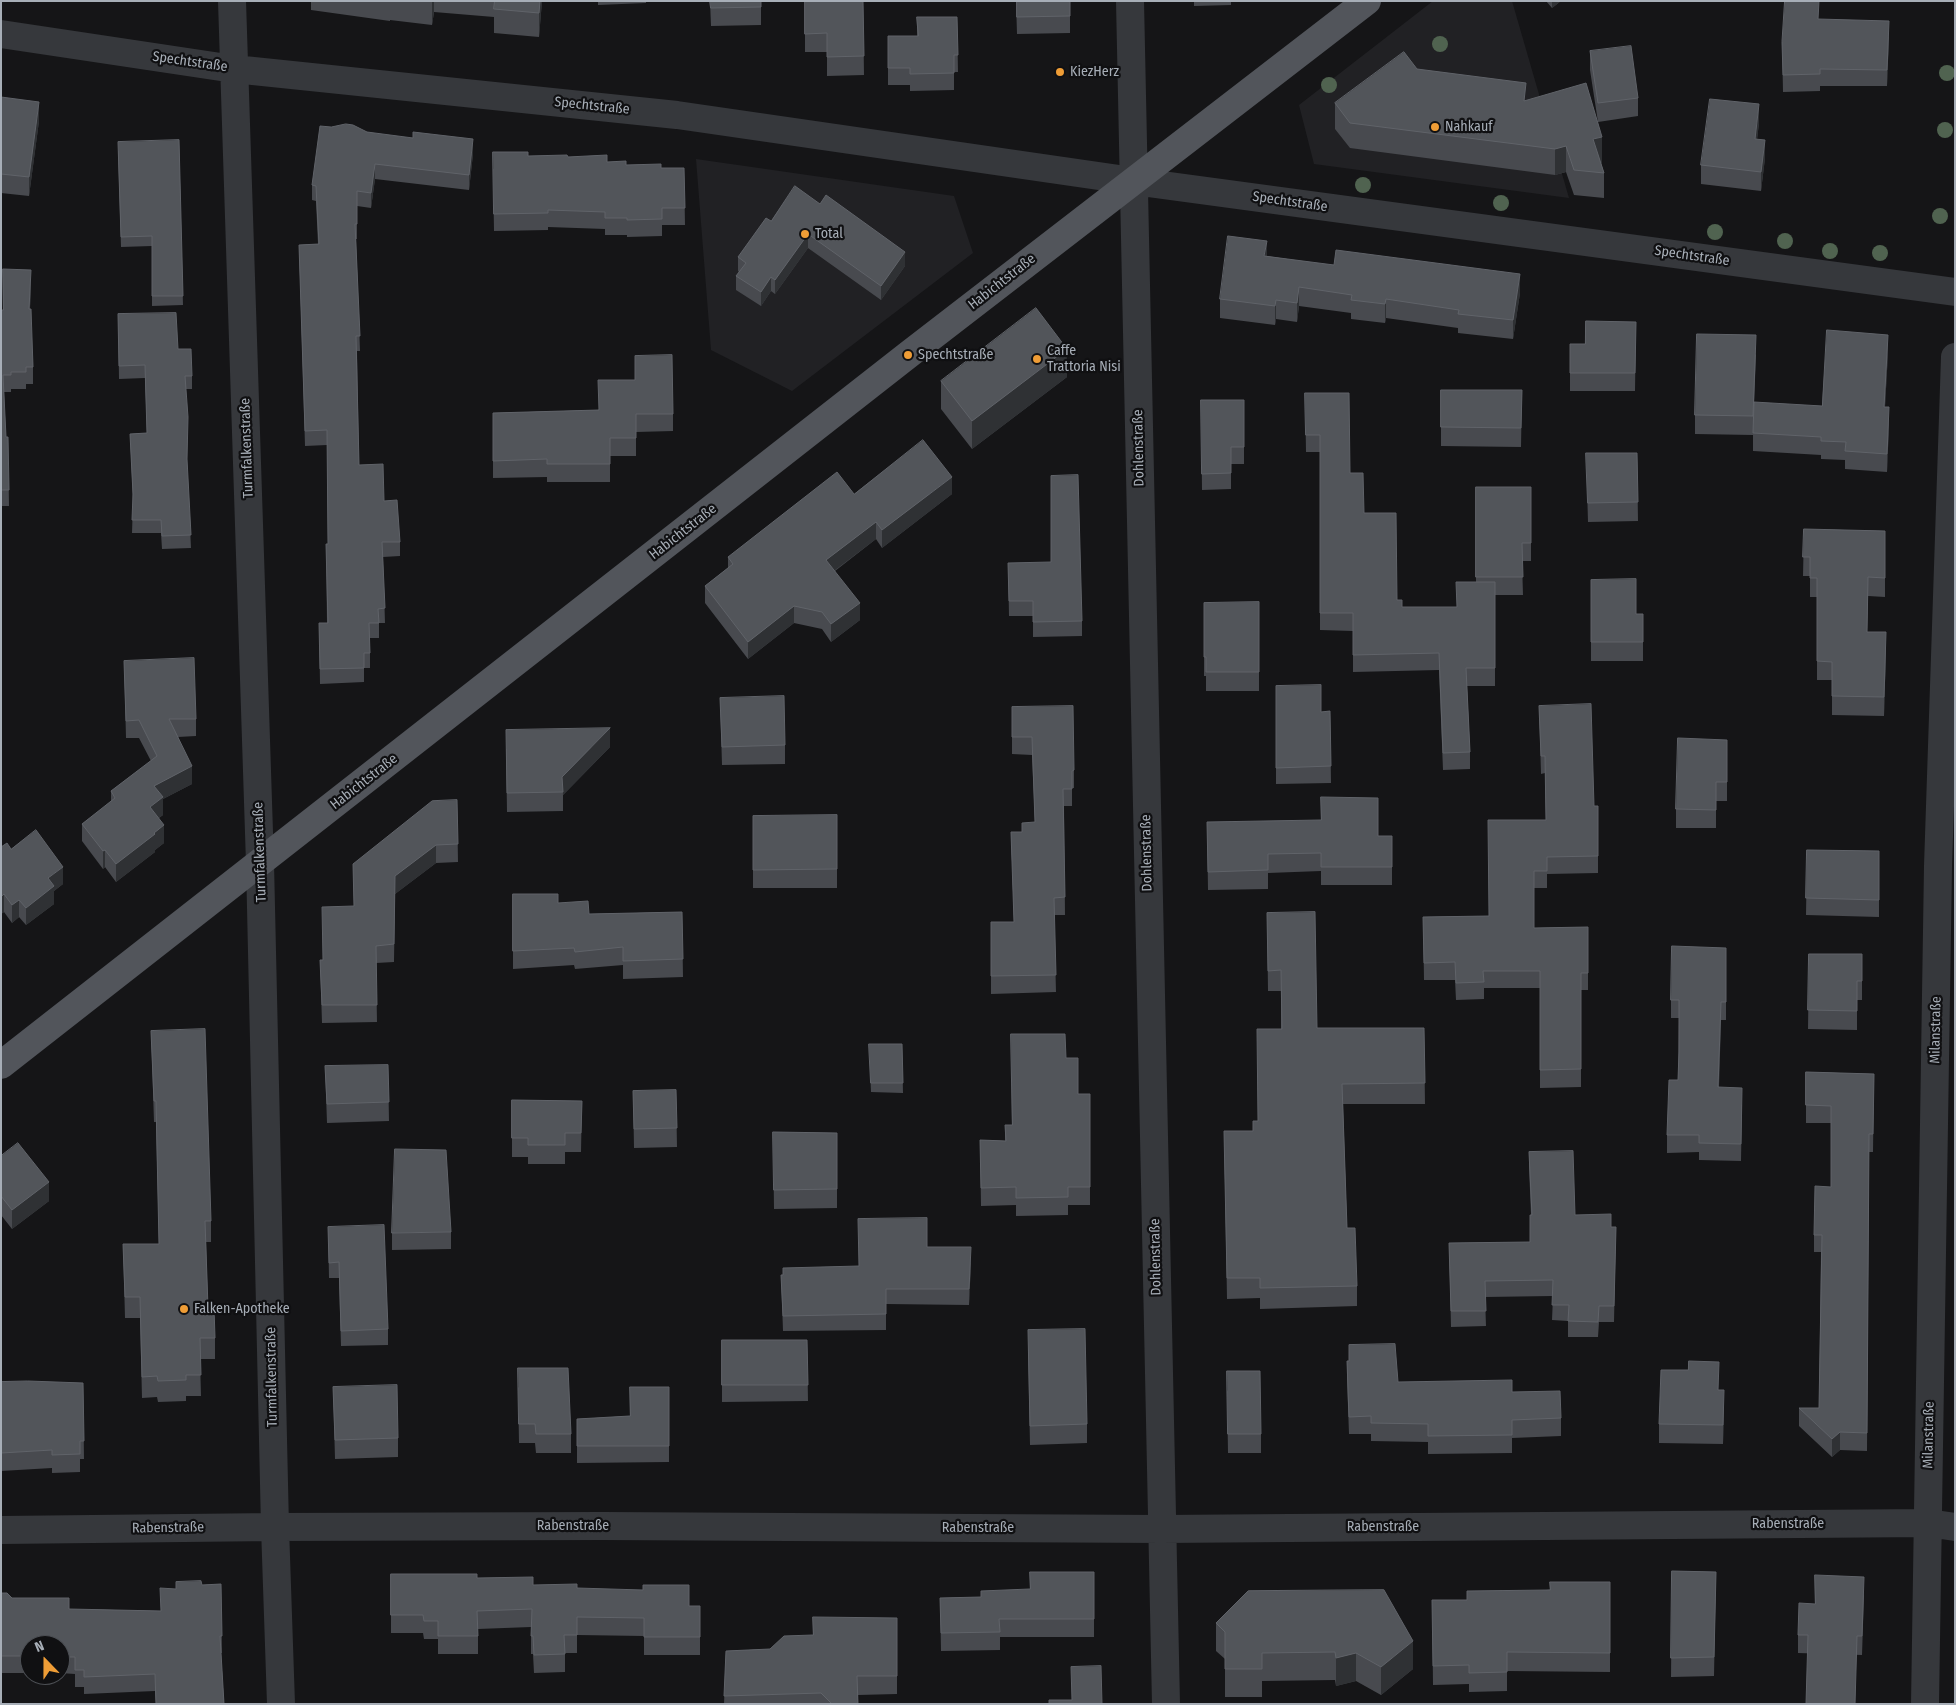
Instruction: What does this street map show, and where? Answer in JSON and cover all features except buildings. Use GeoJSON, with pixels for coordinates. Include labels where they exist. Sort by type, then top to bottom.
{"type":"FeatureCollection","features":[{"type":"Feature","properties":{"kind":"main road","name":"Habichtstraße"},"geometry":{"type":"LineString","coordinates":[[1,1065],[908,355],[1367,1]]}},
{"type":"Feature","properties":{"kind":"street","name":"Turmfalkenstraße"},"geometry":{"type":"LineString","coordinates":[[232,1],[260,863],[275,1527],[282,1704]]}},
{"type":"Feature","properties":{"kind":"street","name":"Dohlenstraße"},"geometry":{"type":"LineString","coordinates":[[1130,1],[1166,1704]]}},
{"type":"Feature","properties":{"kind":"street","name":"Spechtstraße"},"geometry":{"type":"LineString","coordinates":[[1,34],[234,68],[676,115],[1133,181],[1955,292]]}},
{"type":"Feature","properties":{"kind":"street","name":"Milanstraße"},"geometry":{"type":"LineString","coordinates":[[1926,1704],[1928,1523],[1947,867],[1955,357]]}},
{"type":"Feature","properties":{"kind":"street","name":"Rabenstraße"},"geometry":{"type":"LineString","coordinates":[[1,1530],[275,1527],[1162,1528],[1928,1523],[1955,1527]]}},
{"type":"Feature","properties":{"kind":"shaded area"},"geometry":{"type":"Polygon","coordinates":[[[1433,1],[1512,1],[1569,198],[1314,164],[1299,105],[1433,1]]]}},
{"type":"Feature","properties":{"kind":"shaded area"},"geometry":{"type":"Polygon","coordinates":[[[696,159],[954,196],[973,253],[792,391],[711,350],[696,159]]]}},
{"type":"Feature","properties":{"kind":"place","name":"KiezHerz"},"geometry":{"type":"Point","coordinates":[1060,72]}},
{"type":"Feature","properties":{"kind":"place","name":"Nahkauf"},"geometry":{"type":"Point","coordinates":[1435,127]}},
{"type":"Feature","properties":{"kind":"place","name":"Total"},"geometry":{"type":"Point","coordinates":[805,234]}},
{"type":"Feature","properties":{"kind":"place","name":"Spechtstraße"},"geometry":{"type":"Point","coordinates":[908,355]}},
{"type":"Feature","properties":{"kind":"place","name":"Caffe Trattoria Nisi"},"geometry":{"type":"Point","coordinates":[1037,359]}},
{"type":"Feature","properties":{"kind":"place","name":"Falken-Apotheke"},"geometry":{"type":"Point","coordinates":[184,1309]}}]}
